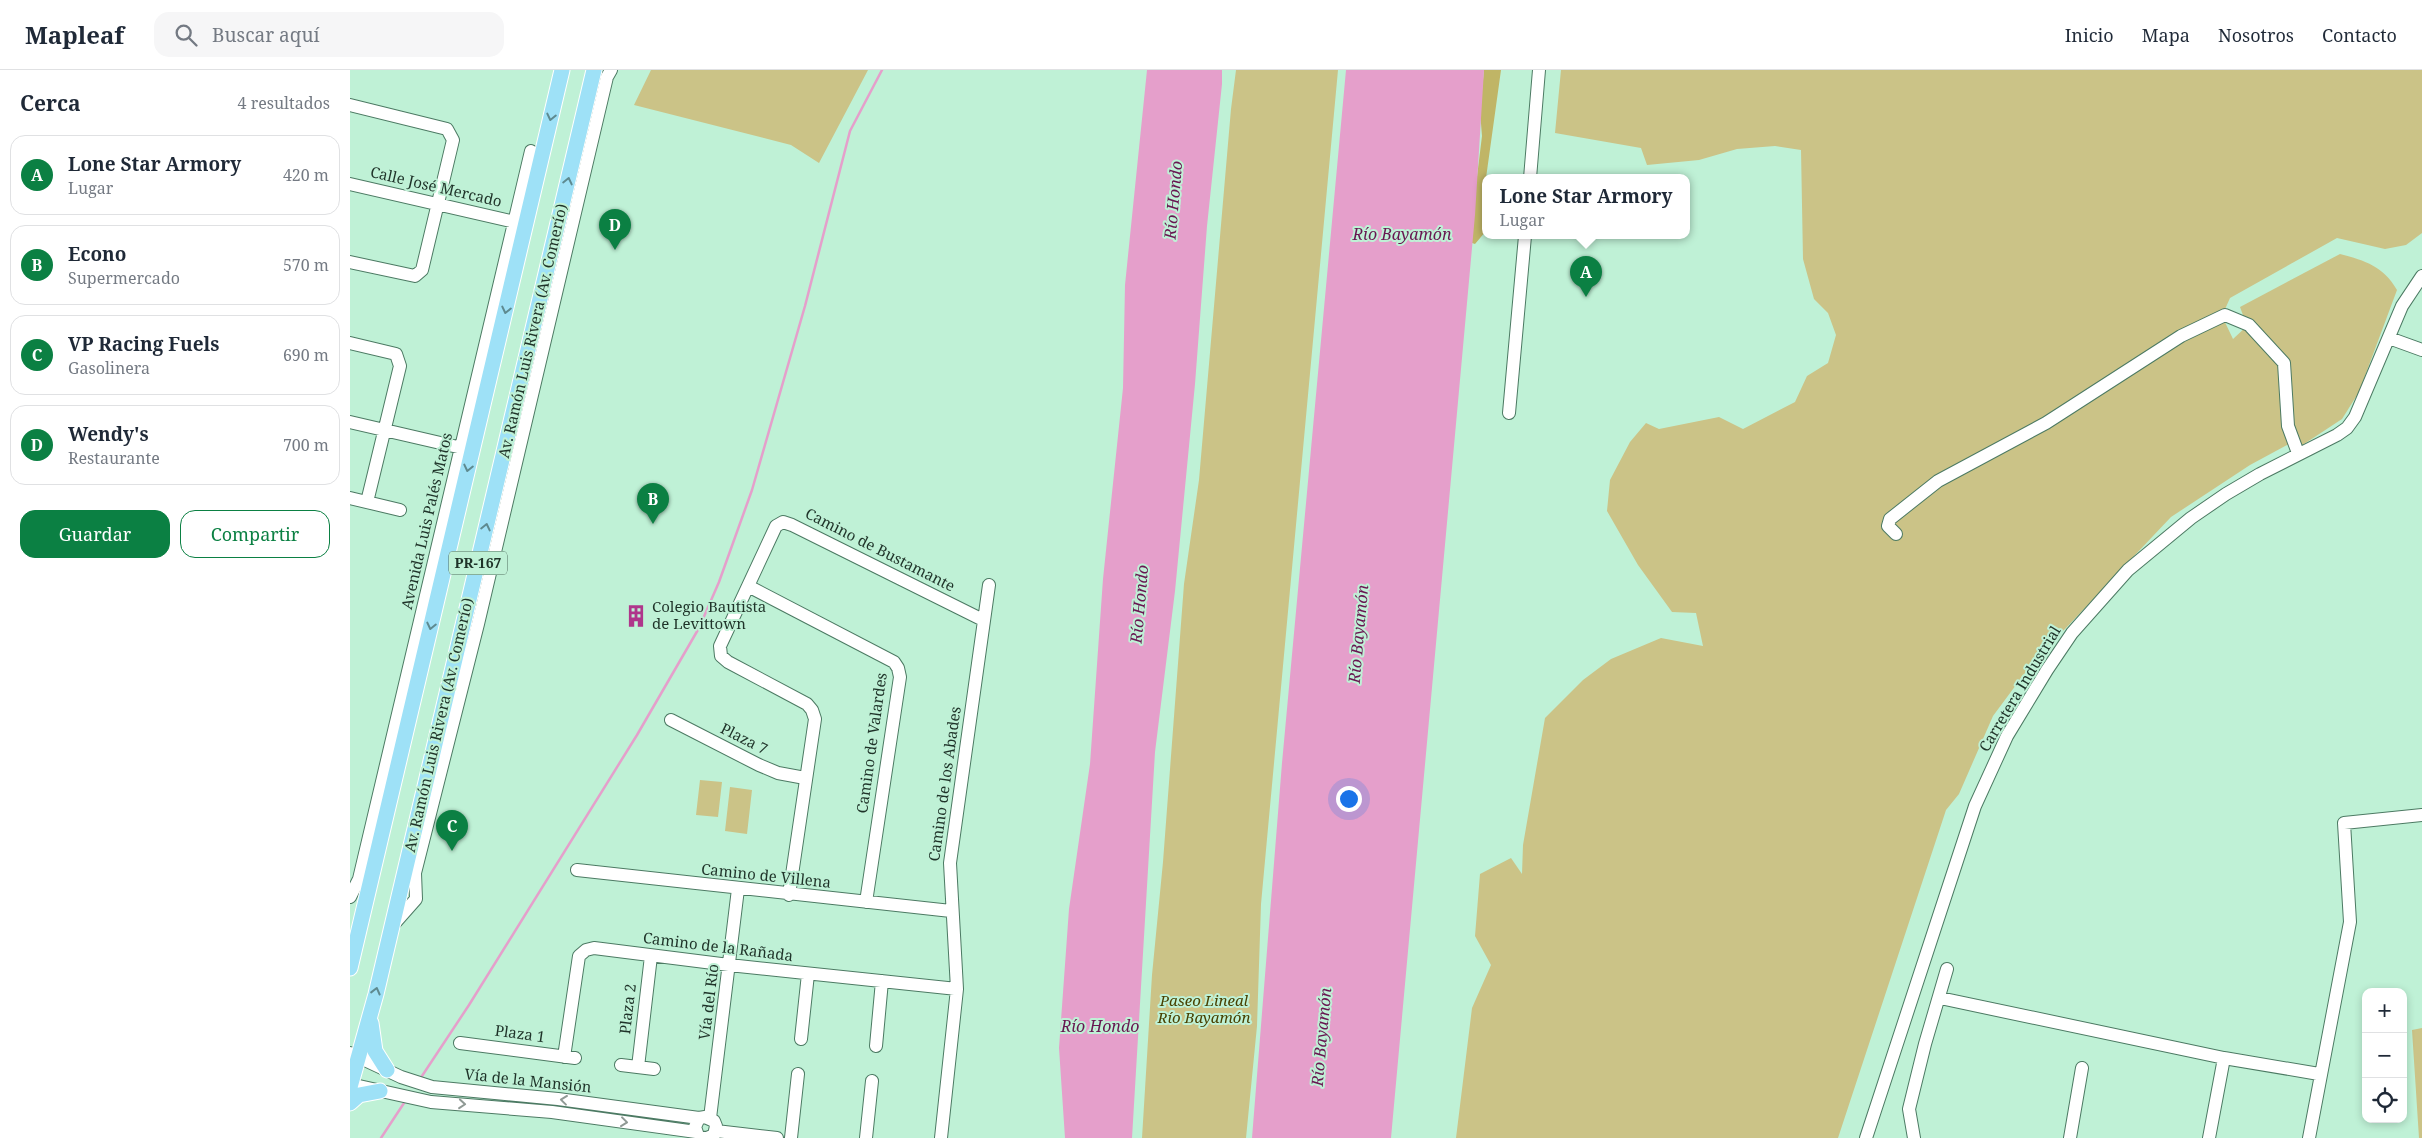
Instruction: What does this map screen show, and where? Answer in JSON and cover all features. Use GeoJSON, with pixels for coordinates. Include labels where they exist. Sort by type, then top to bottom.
{"type":"FeatureCollection","features":[{"type":"Feature","properties":{"kind":"main road","name":"Av. Ramón Luis Rivera (Av. Comerío)"},"geometry":{"type":"LineString","coordinates":[[350,968],[562,70]]}},
{"type":"Feature","properties":{"kind":"main road","name":"Av. Ramón Luis Rivera (Av. Comerío)"},"geometry":{"type":"LineString","coordinates":[[350,1085],[354,1054],[371,1012],[392,926],[594,70]]}},
{"type":"Feature","properties":{"kind":"main road"},"geometry":{"type":"LineString","coordinates":[[371,1012],[371,1035],[375,1051],[387,1070]]}},
{"type":"Feature","properties":{"kind":"main road"},"geometry":{"type":"LineString","coordinates":[[350,1103],[359,1095],[380,1091]]}},
{"type":"Feature","properties":{"kind":"street"},"geometry":{"type":"LineString","coordinates":[[392,926],[416,899],[415,873],[478,624],[605,86],[611,70]]}},
{"type":"Feature","properties":{"kind":"street"},"geometry":{"type":"LineString","coordinates":[[1530,174],[1539,70]]}},
{"type":"Feature","properties":{"kind":"street"},"geometry":{"type":"LineString","coordinates":[[350,105],[447,128],[453,140],[422,270],[415,276],[350,262]]}},
{"type":"Feature","properties":{"kind":"street","name":"Avenida Luis Palés Matos"},"geometry":{"type":"LineString","coordinates":[[350,897],[360,879],[532,151]]}},
{"type":"Feature","properties":{"kind":"street","name":"Calle José Mercado"},"geometry":{"type":"LineString","coordinates":[[350,184],[515,222]]}},
{"type":"Feature","properties":{"kind":"street"},"geometry":{"type":"LineString","coordinates":[[1509,413],[1525,239]]}},
{"type":"Feature","properties":{"kind":"street","name":"Carretera Industrial"},"geometry":{"type":"LineString","coordinates":[[1866,1138],[1975,806],[2007,736],[2047,670],[2072,634],[2128,570],[2192,518],[2226,494],[2298,454],[2337,436],[2347,428],[2355,417],[2402,306],[2422,276]]}},
{"type":"Feature","properties":{"kind":"street"},"geometry":{"type":"LineString","coordinates":[[1896,534],[1888,526],[1890,519],[1938,481],[2046,423],[2181,336],[2225,315],[2249,325],[2284,363],[2288,426],[2298,454]]}},
{"type":"Feature","properties":{"kind":"street"},"geometry":{"type":"LineString","coordinates":[[2389,338],[2422,350]]}},
{"type":"Feature","properties":{"kind":"street"},"geometry":{"type":"LineString","coordinates":[[350,343],[396,354],[400,366],[366,502]]}},
{"type":"Feature","properties":{"kind":"street"},"geometry":{"type":"LineString","coordinates":[[350,422],[462,448]]}},
{"type":"Feature","properties":{"kind":"street"},"geometry":{"type":"LineString","coordinates":[[350,498],[400,510]]}},
{"type":"Feature","properties":{"kind":"street","name":"Camino de Bustamante"},"geometry":{"type":"LineString","coordinates":[[789,895],[815,719],[812,710],[807,704],[728,662],[721,656],[720,646],[776,526],[783,522],[983,620]]}},
{"type":"Feature","properties":{"kind":"street","name":"Camino de los Abades"},"geometry":{"type":"LineString","coordinates":[[941,1138],[957,989],[950,863],[989,585]]}},
{"type":"Feature","properties":{"kind":"street","name":"Camino de Valardes"},"geometry":{"type":"LineString","coordinates":[[748,586],[894,662],[898,668],[900,676],[866,902]]}},
{"type":"Feature","properties":{"kind":"street","name":"Plaza 7"},"geometry":{"type":"LineString","coordinates":[[671,720],[758,765],[778,773],[805,778]]}},
{"type":"Feature","properties":{"kind":"street"},"geometry":{"type":"LineString","coordinates":[[2309,1138],[2319,1074],[2350,922],[2344,823],[2422,815]]}},
{"type":"Feature","properties":{"kind":"street","name":"Camino de Villena"},"geometry":{"type":"LineString","coordinates":[[577,870],[789,895],[952,911]]}},
{"type":"Feature","properties":{"kind":"street","name":"Vía del Río"},"geometry":{"type":"LineString","coordinates":[[705,1136],[696,1122],[705,1118],[729,966],[738,889]]}},
{"type":"Feature","properties":{"kind":"street","name":"Camino de la Rañada"},"geometry":{"type":"LineString","coordinates":[[570,1058],[579,956],[586,950],[594,948],[729,966],[957,989]]}},
{"type":"Feature","properties":{"kind":"street","name":"Plaza 2"},"geometry":{"type":"LineString","coordinates":[[638,1067],[651,956]]}},
{"type":"Feature","properties":{"kind":"street"},"geometry":{"type":"LineString","coordinates":[[1914,1138],[1909,1109],[1925,1044],[1947,969]]}},
{"type":"Feature","properties":{"kind":"street"},"geometry":{"type":"LineString","coordinates":[[802,1038],[808,974]]}},
{"type":"Feature","properties":{"kind":"street"},"geometry":{"type":"LineString","coordinates":[[876,1046],[882,982]]}},
{"type":"Feature","properties":{"kind":"street"},"geometry":{"type":"LineString","coordinates":[[1940,998],[2224,1058],[2319,1074]]}},
{"type":"Feature","properties":{"kind":"street","name":"Plaza 1"},"geometry":{"type":"LineString","coordinates":[[460,1043],[570,1058]]}},
{"type":"Feature","properties":{"kind":"street","name":"Vía de la Mansión"},"geometry":{"type":"LineString","coordinates":[[354,1054],[418,1082],[705,1118]]}},
{"type":"Feature","properties":{"kind":"street"},"geometry":{"type":"LineString","coordinates":[[2209,1138],[2224,1058]]}},
{"type":"Feature","properties":{"kind":"street"},"geometry":{"type":"LineString","coordinates":[[622,1064],[654,1069]]}},
{"type":"Feature","properties":{"kind":"street"},"geometry":{"type":"LineString","coordinates":[[2070,1138],[2082,1068]]}},
{"type":"Feature","properties":{"kind":"street"},"geometry":{"type":"LineString","coordinates":[[791,1138],[798,1074]]}},
{"type":"Feature","properties":{"kind":"street"},"geometry":{"type":"LineString","coordinates":[[866,1138],[872,1082]]}},
{"type":"Feature","properties":{"kind":"street","name":"Vía de la Mansión"},"geometry":{"type":"LineString","coordinates":[[350,1085],[408,1097],[552,1112],[705,1136],[777,1138]]}},
{"type":"Feature","properties":{"kind":"street"},"geometry":{"type":"LineString","coordinates":[[705,1118],[714,1121],[705,1136]]}},
{"type":"Feature","properties":{"kind":"green space"},"geometry":{"type":"Polygon","coordinates":[[[651,70],[868,70],[819,163],[791,145],[634,105],[651,70]]]}},
{"type":"Feature","properties":{"kind":"green space","name":"Paseo Lineal Río Bayamón"},"geometry":{"type":"Polygon","coordinates":[[[1236,70],[1338,70],[1261,904],[1257,1026],[1246,1138],[1142,1138],[1152,975],[1163,862],[1184,584],[1199,480],[1236,70]]]}},
{"type":"Feature","properties":{"kind":"green space"},"geometry":{"type":"Polygon","coordinates":[[[1561,70],[2422,70],[2422,233],[2406,245],[2385,249],[2337,238],[2230,298],[2222,316],[2233,339],[2247,326],[2240,307],[2340,254],[2366,262],[2386,275],[2397,290],[2359,392],[2342,419],[2301,446],[2287,445],[2250,465],[2171,517],[2065,629],[2042,650],[1993,716],[1959,794],[1946,810],[1838,1138],[1456,1138],[1472,1008],[1491,965],[1475,936],[1480,874],[1511,858],[1522,874],[1523,845],[1545,718],[1583,680],[1611,659],[1661,638],[1703,646],[1696,613],[1672,612],[1638,565],[1607,511],[1610,480],[1630,442],[1646,423],[1659,429],[1719,417],[1743,429],[1795,402],[1807,376],[1828,363],[1836,335],[1828,313],[1814,299],[1803,259],[1801,150],[1775,146],[1737,149],[1699,160],[1647,165],[1641,148],[1555,133],[1561,70]]]}},
{"type":"Feature","properties":{"kind":"green space"},"geometry":{"type":"Polygon","coordinates":[[[700,780],[722,782],[718,817],[696,815],[700,780]]]}},
{"type":"Feature","properties":{"kind":"green space"},"geometry":{"type":"Polygon","coordinates":[[[730,787],[752,790],[747,834],[725,831],[730,787]]]}},
{"type":"Feature","properties":{"kind":"green space"},"geometry":{"type":"Polygon","coordinates":[[[2422,1028],[2422,1138],[2419,1138],[2412,1030],[2422,1028]]]}},
{"type":"Feature","properties":{"kind":"shaded area"},"geometry":{"type":"Polygon","coordinates":[[[1484,70],[1501,70],[1487,174],[1482,174],[1482,236],[1475,244],[1469,242],[1482,136],[1480,111],[1484,70]]]}},
{"type":"Feature","properties":{"kind":"water","name":"Río Hondo"},"geometry":{"type":"Polygon","coordinates":[[[1147,70],[1222,70],[1222,84],[1207,226],[1195,384],[1175,591],[1155,752],[1132,1138],[1065,1138],[1059,1048],[1069,909],[1090,764],[1103,579],[1123,388],[1125,285],[1147,70]]]}},
{"type":"Feature","properties":{"kind":"water","name":"Río Bayamón"},"geometry":{"type":"Polygon","coordinates":[[[1346,70],[1484,70],[1475,215],[1391,1138],[1252,1138],[1282,763],[1346,70]]]}},
{"type":"Feature","properties":{"kind":"waterway"},"geometry":{"type":"LineString","coordinates":[[420,1079],[469,1005],[637,735],[699,628],[719,582],[752,490],[805,306],[850,131],[882,70]]}},
{"type":"Feature","properties":{"kind":"waterway"},"geometry":{"type":"LineString","coordinates":[[381,1138],[406,1100]]}},
{"type":"Feature","properties":{"kind":"place","name":"Wendy's"},"geometry":{"type":"Point","coordinates":[615,250]}},
{"type":"Feature","properties":{"kind":"place","name":"Lone Star Armory"},"geometry":{"type":"Point","coordinates":[1586,297]}},
{"type":"Feature","properties":{"kind":"place","name":"Econo"},"geometry":{"type":"Point","coordinates":[653,524]}},
{"type":"Feature","properties":{"kind":"place","name":"Colegio Bautista de Levittown"},"geometry":{"type":"Point","coordinates":[636,616]}},
{"type":"Feature","properties":{"kind":"place","name":"VP Racing Fuels"},"geometry":{"type":"Point","coordinates":[452,851]}}]}
